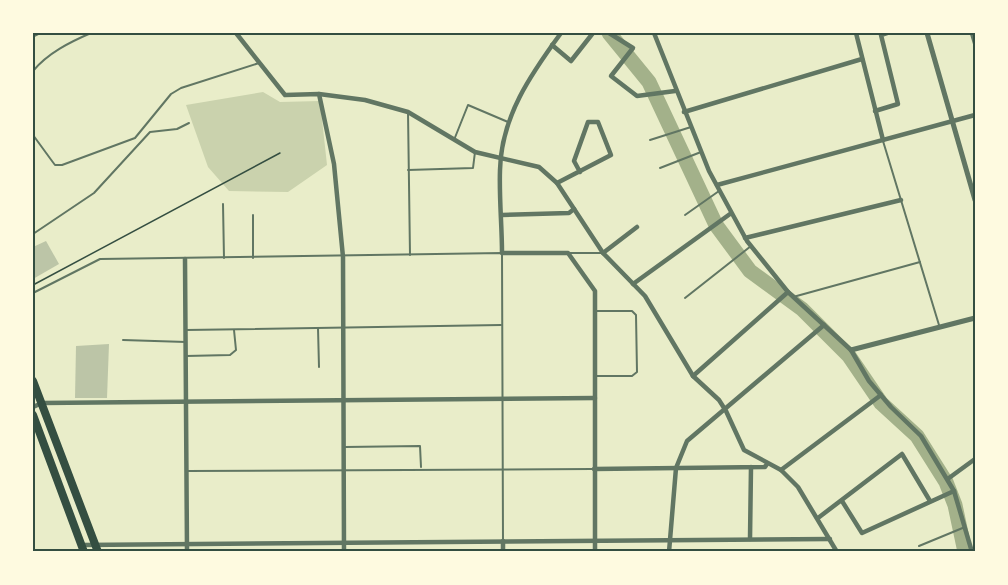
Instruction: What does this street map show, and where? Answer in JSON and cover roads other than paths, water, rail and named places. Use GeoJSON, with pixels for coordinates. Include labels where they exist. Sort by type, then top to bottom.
{"type":"FeatureCollection","features":[{"type":"Feature","properties":{"kind":"highway"},"geometry":{"type":"LineString","coordinates":[[33,381],[96,548]]}},
{"type":"Feature","properties":{"kind":"highway"},"geometry":{"type":"LineString","coordinates":[[33,415],[83,549]]}},
{"type":"Feature","properties":{"kind":"street"},"geometry":{"type":"LineString","coordinates":[[33,35],[37,33]]}},
{"type":"Feature","properties":{"kind":"street"},"geometry":{"type":"LineString","coordinates":[[236,33],[285,95],[319,94],[365,100],[408,112],[475,152],[501,160],[539,167],[557,183],[603,253],[645,296],[693,376],[726,411],[744,450],[766,464],[782,470],[798,487],[837,552]]}},
{"type":"Feature","properties":{"kind":"street"},"geometry":{"type":"LineString","coordinates":[[561,33],[518,98],[509,123],[501,160],[502,254],[568,253],[595,291],[594,552]]}},
{"type":"Feature","properties":{"kind":"street"},"geometry":{"type":"LineString","coordinates":[[552,45],[571,61],[593,33]]}},
{"type":"Feature","properties":{"kind":"street"},"geometry":{"type":"LineString","coordinates":[[609,33],[633,48],[611,76],[637,96],[675,91]]}},
{"type":"Feature","properties":{"kind":"street"},"geometry":{"type":"LineString","coordinates":[[654,33],[675,91],[730,214],[745,238],[788,292],[851,350],[880,394],[921,436],[949,478],[972,552]]}},
{"type":"Feature","properties":{"kind":"street"},"geometry":{"type":"LineString","coordinates":[[856,33],[883,140]]}},
{"type":"Feature","properties":{"kind":"street"},"geometry":{"type":"LineString","coordinates":[[875,111],[898,105],[881,35],[887,33]]}},
{"type":"Feature","properties":{"kind":"street"},"geometry":{"type":"LineString","coordinates":[[927,33],[973,185],[975,200]]}},
{"type":"Feature","properties":{"kind":"street"},"geometry":{"type":"LineString","coordinates":[[972,33],[975,43]]}},
{"type":"Feature","properties":{"kind":"street"},"geometry":{"type":"LineString","coordinates":[[684,112],[862,59]]}},
{"type":"Feature","properties":{"kind":"street"},"geometry":{"type":"LineString","coordinates":[[319,94],[333,164],[343,257],[344,552]]}},
{"type":"Feature","properties":{"kind":"street"},"geometry":{"type":"LineString","coordinates":[[718,188],[975,115]]}},
{"type":"Feature","properties":{"kind":"street"},"geometry":{"type":"LineString","coordinates":[[557,183],[580,172],[611,155],[598,122],[588,122],[584,132],[574,161],[580,172]]}},
{"type":"Feature","properties":{"kind":"street"},"geometry":{"type":"LineString","coordinates":[[745,238],[901,200]]}},
{"type":"Feature","properties":{"kind":"street"},"geometry":{"type":"LineString","coordinates":[[502,214],[569,213],[574,209]]}},
{"type":"Feature","properties":{"kind":"street"},"geometry":{"type":"LineString","coordinates":[[633,284],[730,214]]}},
{"type":"Feature","properties":{"kind":"street"},"geometry":{"type":"LineString","coordinates":[[603,253],[638,227]]}},
{"type":"Feature","properties":{"kind":"street"},"geometry":{"type":"LineString","coordinates":[[185,259],[187,552]]}},
{"type":"Feature","properties":{"kind":"street"},"geometry":{"type":"LineString","coordinates":[[693,376],[788,292]]}},
{"type":"Feature","properties":{"kind":"street"},"geometry":{"type":"LineString","coordinates":[[851,350],[975,318]]}},
{"type":"Feature","properties":{"kind":"street"},"geometry":{"type":"LineString","coordinates":[[669,552],[676,468],[687,441],[726,411],[824,325]]}},
{"type":"Feature","properties":{"kind":"street"},"geometry":{"type":"LineString","coordinates":[[782,470],[880,394]]}},
{"type":"Feature","properties":{"kind":"street"},"geometry":{"type":"LineString","coordinates":[[33,407],[42,403],[186,400],[595,398]]}},
{"type":"Feature","properties":{"kind":"street"},"geometry":{"type":"LineString","coordinates":[[818,518],[902,454],[930,501]]}},
{"type":"Feature","properties":{"kind":"street"},"geometry":{"type":"LineString","coordinates":[[949,478],[975,459]]}},
{"type":"Feature","properties":{"kind":"street"},"geometry":{"type":"LineString","coordinates":[[594,469],[765,467],[766,464]]}},
{"type":"Feature","properties":{"kind":"street"},"geometry":{"type":"LineString","coordinates":[[750,539],[751,467]]}},
{"type":"Feature","properties":{"kind":"street"},"geometry":{"type":"LineString","coordinates":[[842,501],[862,533],[954,491]]}},
{"type":"Feature","properties":{"kind":"street"},"geometry":{"type":"LineString","coordinates":[[83,549],[187,543],[595,541],[670,538],[830,539]]}},
{"type":"Feature","properties":{"kind":"street"},"geometry":{"type":"LineString","coordinates":[[503,541],[503,552]]}},
{"type":"Feature","properties":{"kind":"lane"},"geometry":{"type":"LineString","coordinates":[[33,71],[41,62],[71,42],[91,33]]}},
{"type":"Feature","properties":{"kind":"lane"},"geometry":{"type":"LineString","coordinates":[[33,135],[55,165],[62,165],[135,138],[171,94],[181,88],[260,63]]}},
{"type":"Feature","properties":{"kind":"lane"},"geometry":{"type":"LineString","coordinates":[[454,140],[468,105],[509,123]]}},
{"type":"Feature","properties":{"kind":"lane"},"geometry":{"type":"LineString","coordinates":[[408,112],[410,255]]}},
{"type":"Feature","properties":{"kind":"lane"},"geometry":{"type":"LineString","coordinates":[[33,234],[94,193],[150,132],[177,129],[189,123]]}},
{"type":"Feature","properties":{"kind":"lane"},"geometry":{"type":"LineString","coordinates":[[650,140],[691,128]]}},
{"type":"Feature","properties":{"kind":"lane"},"geometry":{"type":"LineString","coordinates":[[883,140],[939,328]]}},
{"type":"Feature","properties":{"kind":"lane"},"geometry":{"type":"LineString","coordinates":[[408,170],[472,168],[475,152]]}},
{"type":"Feature","properties":{"kind":"lane"},"geometry":{"type":"LineString","coordinates":[[660,168],[701,152]]}},
{"type":"Feature","properties":{"kind":"lane"},"geometry":{"type":"LineString","coordinates":[[685,214],[718,188]]}},
{"type":"Feature","properties":{"kind":"lane"},"geometry":{"type":"LineString","coordinates":[[224,204],[224,258]]}},
{"type":"Feature","properties":{"kind":"lane"},"geometry":{"type":"LineString","coordinates":[[253,215],[253,258]]}},
{"type":"Feature","properties":{"kind":"lane"},"geometry":{"type":"LineString","coordinates":[[685,298],[751,246]]}},
{"type":"Feature","properties":{"kind":"lane"},"geometry":{"type":"LineString","coordinates":[[568,253],[603,253]]}},
{"type":"Feature","properties":{"kind":"lane"},"geometry":{"type":"LineString","coordinates":[[33,293],[100,259],[502,254],[503,541]]}},
{"type":"Feature","properties":{"kind":"lane"},"geometry":{"type":"LineString","coordinates":[[793,297],[920,262]]}},
{"type":"Feature","properties":{"kind":"lane"},"geometry":{"type":"LineString","coordinates":[[595,311],[632,311],[636,315],[637,372],[632,376],[595,376]]}},
{"type":"Feature","properties":{"kind":"lane"},"geometry":{"type":"LineString","coordinates":[[186,330],[501,325]]}},
{"type":"Feature","properties":{"kind":"lane"},"geometry":{"type":"LineString","coordinates":[[318,327],[319,367]]}},
{"type":"Feature","properties":{"kind":"lane"},"geometry":{"type":"LineString","coordinates":[[186,356],[230,355],[236,350],[234,329]]}},
{"type":"Feature","properties":{"kind":"lane"},"geometry":{"type":"LineString","coordinates":[[123,340],[186,342]]}},
{"type":"Feature","properties":{"kind":"lane"},"geometry":{"type":"LineString","coordinates":[[345,447],[420,446],[421,468]]}},
{"type":"Feature","properties":{"kind":"lane"},"geometry":{"type":"LineString","coordinates":[[187,471],[421,468],[594,469]]}},
{"type":"Feature","properties":{"kind":"lane"},"geometry":{"type":"LineString","coordinates":[[919,546],[965,527]]}},
{"type":"Feature","properties":{"kind":"waterway"},"geometry":{"type":"LineString","coordinates":[[609,33],[649,82],[716,225],[750,271],[802,309],[849,356],[881,403],[917,436],[946,482],[955,505],[965,552]]}}]}
